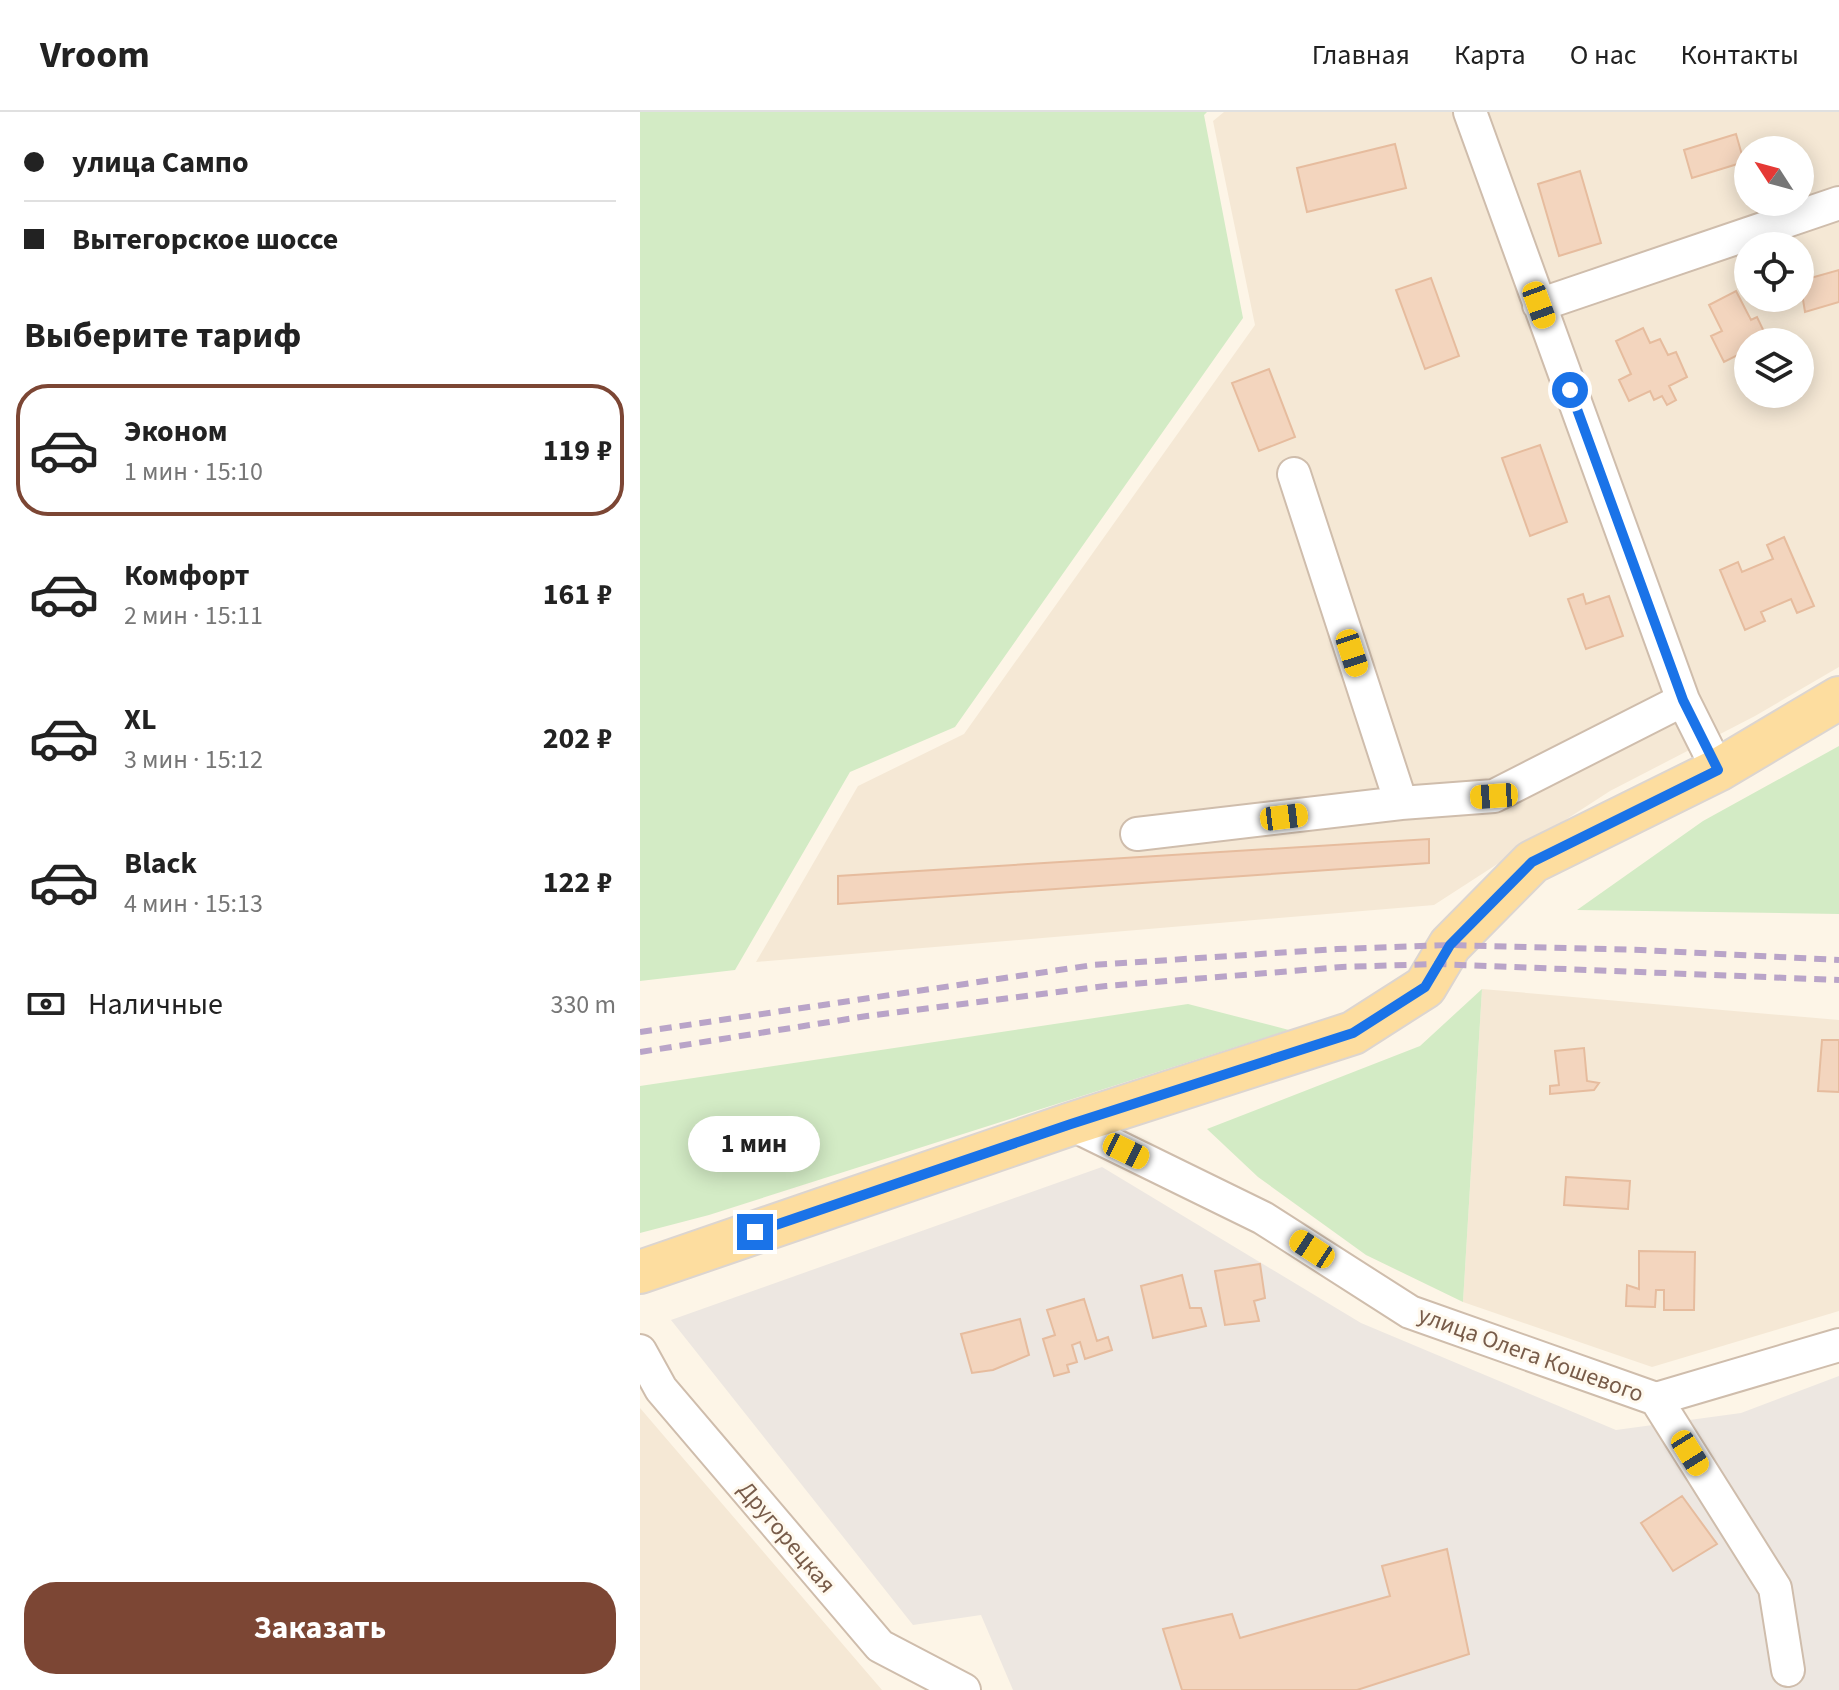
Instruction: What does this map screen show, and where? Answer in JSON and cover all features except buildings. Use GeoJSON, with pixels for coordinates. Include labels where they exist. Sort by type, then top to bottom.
{"type":"FeatureCollection","features":[{"type":"Feature","properties":{"kind":"main road"},"geometry":{"type":"LineString","coordinates":[[640,1272],[1071,1124],[1353,1033],[1425,987],[1450,945],[1532,862],[1718,770],[1839,698]]}},
{"type":"Feature","properties":{"kind":"street"},"geometry":{"type":"LineString","coordinates":[[1470,112],[1683,700],[1718,770]]}},
{"type":"Feature","properties":{"kind":"street"},"geometry":{"type":"LineString","coordinates":[[1539,305],[1839,203]]}},
{"type":"Feature","properties":{"kind":"street"},"geometry":{"type":"LineString","coordinates":[[1294,474],[1401,803]]}},
{"type":"Feature","properties":{"kind":"street"},"geometry":{"type":"LineString","coordinates":[[1137,834],[1401,803],[1494,796],[1683,700]]}},
{"type":"Feature","properties":{"kind":"street","name":"улица Олега Кошевого"},"geometry":{"type":"LineString","coordinates":[[1071,1124],[1263,1218],[1410,1312],[1656,1399],[1839,1345]]}},
{"type":"Feature","properties":{"kind":"street","name":"Другорецкая"},"geometry":{"type":"LineString","coordinates":[[640,1351],[661,1389],[880,1646],[964,1690]]}},
{"type":"Feature","properties":{"kind":"street"},"geometry":{"type":"LineString","coordinates":[[1656,1399],[1775,1588],[1788,1670]]}},
{"type":"Feature","properties":{"kind":"shaded area"},"geometry":{"type":"Polygon","coordinates":[[[1224,112],[1839,112],[1839,667],[1755,716],[1610,791],[1434,905],[756,962],[858,786],[964,734],[1255,325],[1213,121],[1224,112]]]}},
{"type":"Feature","properties":{"kind":"shaded area"},"geometry":{"type":"Polygon","coordinates":[[[1482,989],[1839,1020],[1839,1311],[1652,1367],[1463,1302],[1482,989]]]}},
{"type":"Feature","properties":{"kind":"shaded area"},"geometry":{"type":"Polygon","coordinates":[[[1102,1167],[1361,1323],[1616,1430],[1741,1413],[1839,1376],[1839,1690],[1013,1690],[981,1615],[913,1625],[671,1320],[1102,1167]]]}},
{"type":"Feature","properties":{"kind":"shaded area"},"geometry":{"type":"Polygon","coordinates":[[[640,1408],[882,1690],[640,1690],[640,1408]]]}},
{"type":"Feature","properties":{"kind":"green space"},"geometry":{"type":"Polygon","coordinates":[[[640,112],[1207,112],[1204,115],[1243,318],[955,727],[850,772],[735,970],[640,981],[640,112]]]}},
{"type":"Feature","properties":{"kind":"green space"},"geometry":{"type":"Polygon","coordinates":[[[1839,746],[1839,914],[1577,910],[1703,821],[1839,746]]]}},
{"type":"Feature","properties":{"kind":"green space"},"geometry":{"type":"Polygon","coordinates":[[[1482,989],[1463,1302],[1366,1255],[1258,1177],[1207,1129],[1420,1046],[1482,989]]]}},
{"type":"Feature","properties":{"kind":"green space"},"geometry":{"type":"Polygon","coordinates":[[[1188,1004],[1289,1030],[709,1215],[640,1233],[640,1086],[1188,1004]]]}},
{"type":"Feature","properties":{"kind":"railway"},"geometry":{"type":"LineString","coordinates":[[640,1032],[1093,965],[1337,949],[1450,945],[1839,960]]}},
{"type":"Feature","properties":{"kind":"railway"},"geometry":{"type":"LineString","coordinates":[[640,1052],[867,1016],[1106,986],[1342,967],[1438,964],[1839,980]]}},
{"type":"Feature","properties":{"kind":"route"},"geometry":{"type":"LineString","coordinates":[[755,1232],[1071,1124],[1353,1033],[1425,987],[1450,945],[1532,862],[1718,770],[1683,700],[1570,390]]}}]}
